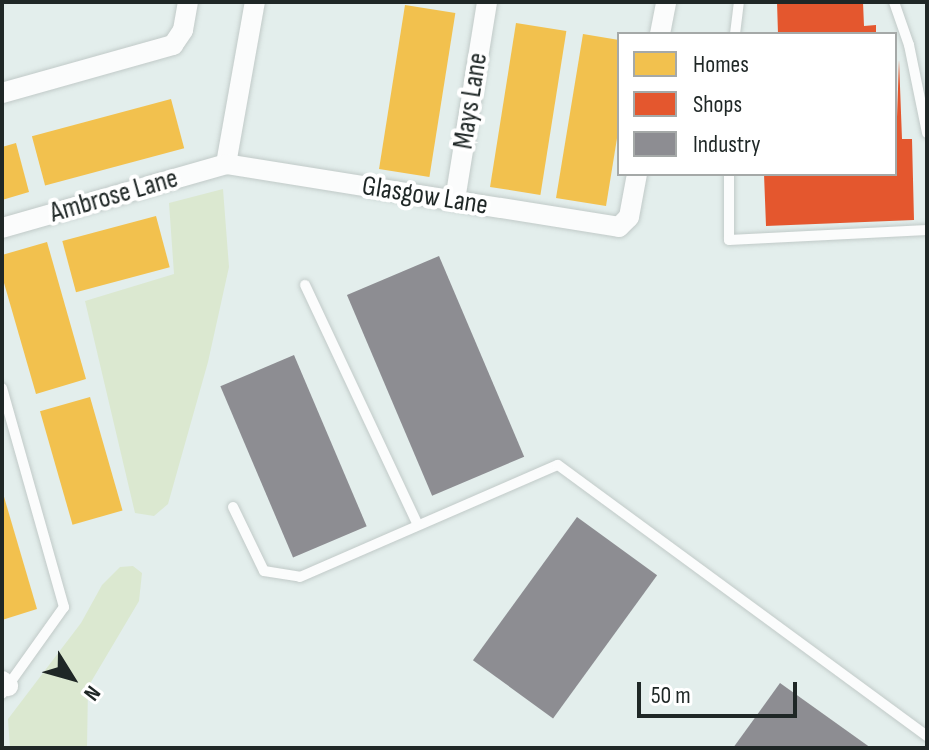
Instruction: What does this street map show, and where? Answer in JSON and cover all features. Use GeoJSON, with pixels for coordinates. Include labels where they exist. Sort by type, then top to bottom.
{"type":"FeatureCollection","features":[{"type":"Feature","properties":{"kind":"street"},"geometry":{"type":"LineString","coordinates":[[2,93],[173,45],[183,30],[188,2]]}},
{"type":"Feature","properties":{"kind":"street"},"geometry":{"type":"LineString","coordinates":[[226,164],[255,2]]}},
{"type":"Feature","properties":{"kind":"street","name":"Mays Lane"},"geometry":{"type":"LineString","coordinates":[[455,200],[487,2]]}},
{"type":"Feature","properties":{"kind":"street"},"geometry":{"type":"LineString","coordinates":[[660,32],[666,2]]}},
{"type":"Feature","properties":{"kind":"street","name":"Glasgow Lane"},"geometry":{"type":"LineString","coordinates":[[226,164],[624,225],[636,176]]}},
{"type":"Feature","properties":{"kind":"street","name":"Ambrose Lane"},"geometry":{"type":"LineString","coordinates":[[2,228],[226,164]]}},
{"type":"Feature","properties":{"kind":"lane"},"geometry":{"type":"LineString","coordinates":[[735,32],[739,2]]}},
{"type":"Feature","properties":{"kind":"lane"},"geometry":{"type":"LineString","coordinates":[[894,2],[909,45],[927,133]]}},
{"type":"Feature","properties":{"kind":"lane"},"geometry":{"type":"LineString","coordinates":[[729,176],[729,240],[927,230]]}},
{"type":"Feature","properties":{"kind":"lane"},"geometry":{"type":"LineString","coordinates":[[305,285],[418,525]]}},
{"type":"Feature","properties":{"kind":"lane"},"geometry":{"type":"LineString","coordinates":[[2,388],[64,607],[4,687]]}},
{"type":"Feature","properties":{"kind":"lane"},"geometry":{"type":"LineString","coordinates":[[233,507],[264,571],[300,577],[558,465],[927,736]]}},
{"type":"Feature","properties":{"kind":"green space"},"geometry":{"type":"Polygon","coordinates":[[[223,189],[229,267],[208,362],[168,504],[154,516],[135,513],[85,301],[174,274],[169,203],[223,189]]]}},
{"type":"Feature","properties":{"kind":"green space"},"geometry":{"type":"Polygon","coordinates":[[[133,566],[142,573],[139,601],[88,687],[87,748],[10,748],[8,719],[81,623],[102,585],[120,567],[133,566]]]}},
{"type":"Feature","properties":{"kind":"building: Homes"},"geometry":{"type":"Polygon","coordinates":[[[405,5],[455,13],[429,177],[379,169],[405,5]]]}},
{"type":"Feature","properties":{"kind":"building: Homes"},"geometry":{"type":"Polygon","coordinates":[[[516,23],[566,31],[540,195],[490,187],[516,23]]]}},
{"type":"Feature","properties":{"kind":"building: Homes"},"geometry":{"type":"Polygon","coordinates":[[[583,34],[617,40],[617,138],[606,206],[556,198],[583,34]]]}},
{"type":"Feature","properties":{"kind":"building: Homes"},"geometry":{"type":"Polygon","coordinates":[[[171,99],[184,148],[45,186],[32,136],[171,99]]]}},
{"type":"Feature","properties":{"kind":"building: Homes"},"geometry":{"type":"Polygon","coordinates":[[[16,143],[29,192],[2,200],[2,147],[16,143]]]}},
{"type":"Feature","properties":{"kind":"building: Homes"},"geometry":{"type":"Polygon","coordinates":[[[156,216],[170,267],[76,292],[62,241],[156,216]]]}},
{"type":"Feature","properties":{"kind":"building: Homes"},"geometry":{"type":"Polygon","coordinates":[[[47,242],[86,379],[36,394],[2,276],[2,255],[47,242]]]}},
{"type":"Feature","properties":{"kind":"building: Homes"},"geometry":{"type":"Polygon","coordinates":[[[90,397],[123,510],[73,525],[40,411],[90,397]]]}},
{"type":"Feature","properties":{"kind":"building: Homes"},"geometry":{"type":"Polygon","coordinates":[[[2,490],[37,609],[2,620],[2,490]]]}},
{"type":"Feature","properties":{"kind":"building: Shops"},"geometry":{"type":"Polygon","coordinates":[[[777,2],[863,2],[864,26],[876,25],[876,32],[778,32],[777,2]]]}},
{"type":"Feature","properties":{"kind":"building: Shops"},"geometry":{"type":"Polygon","coordinates":[[[899,60],[902,139],[912,139],[914,220],[766,226],[764,176],[897,176],[899,60]]]}},
{"type":"Feature","properties":{"kind":"building: Industry"},"geometry":{"type":"Polygon","coordinates":[[[439,256],[524,457],[432,496],[347,295],[439,256]]]}},
{"type":"Feature","properties":{"kind":"building: Industry"},"geometry":{"type":"Polygon","coordinates":[[[294,355],[367,526],[293,557],[220,386],[294,355]]]}},
{"type":"Feature","properties":{"kind":"building: Industry"},"geometry":{"type":"Polygon","coordinates":[[[577,517],[657,575],[553,718],[473,660],[577,517]]]}},
{"type":"Feature","properties":{"kind":"building: Industry"},"geometry":{"type":"Polygon","coordinates":[[[780,683],[871,748],[733,748],[780,683]]]}}]}
